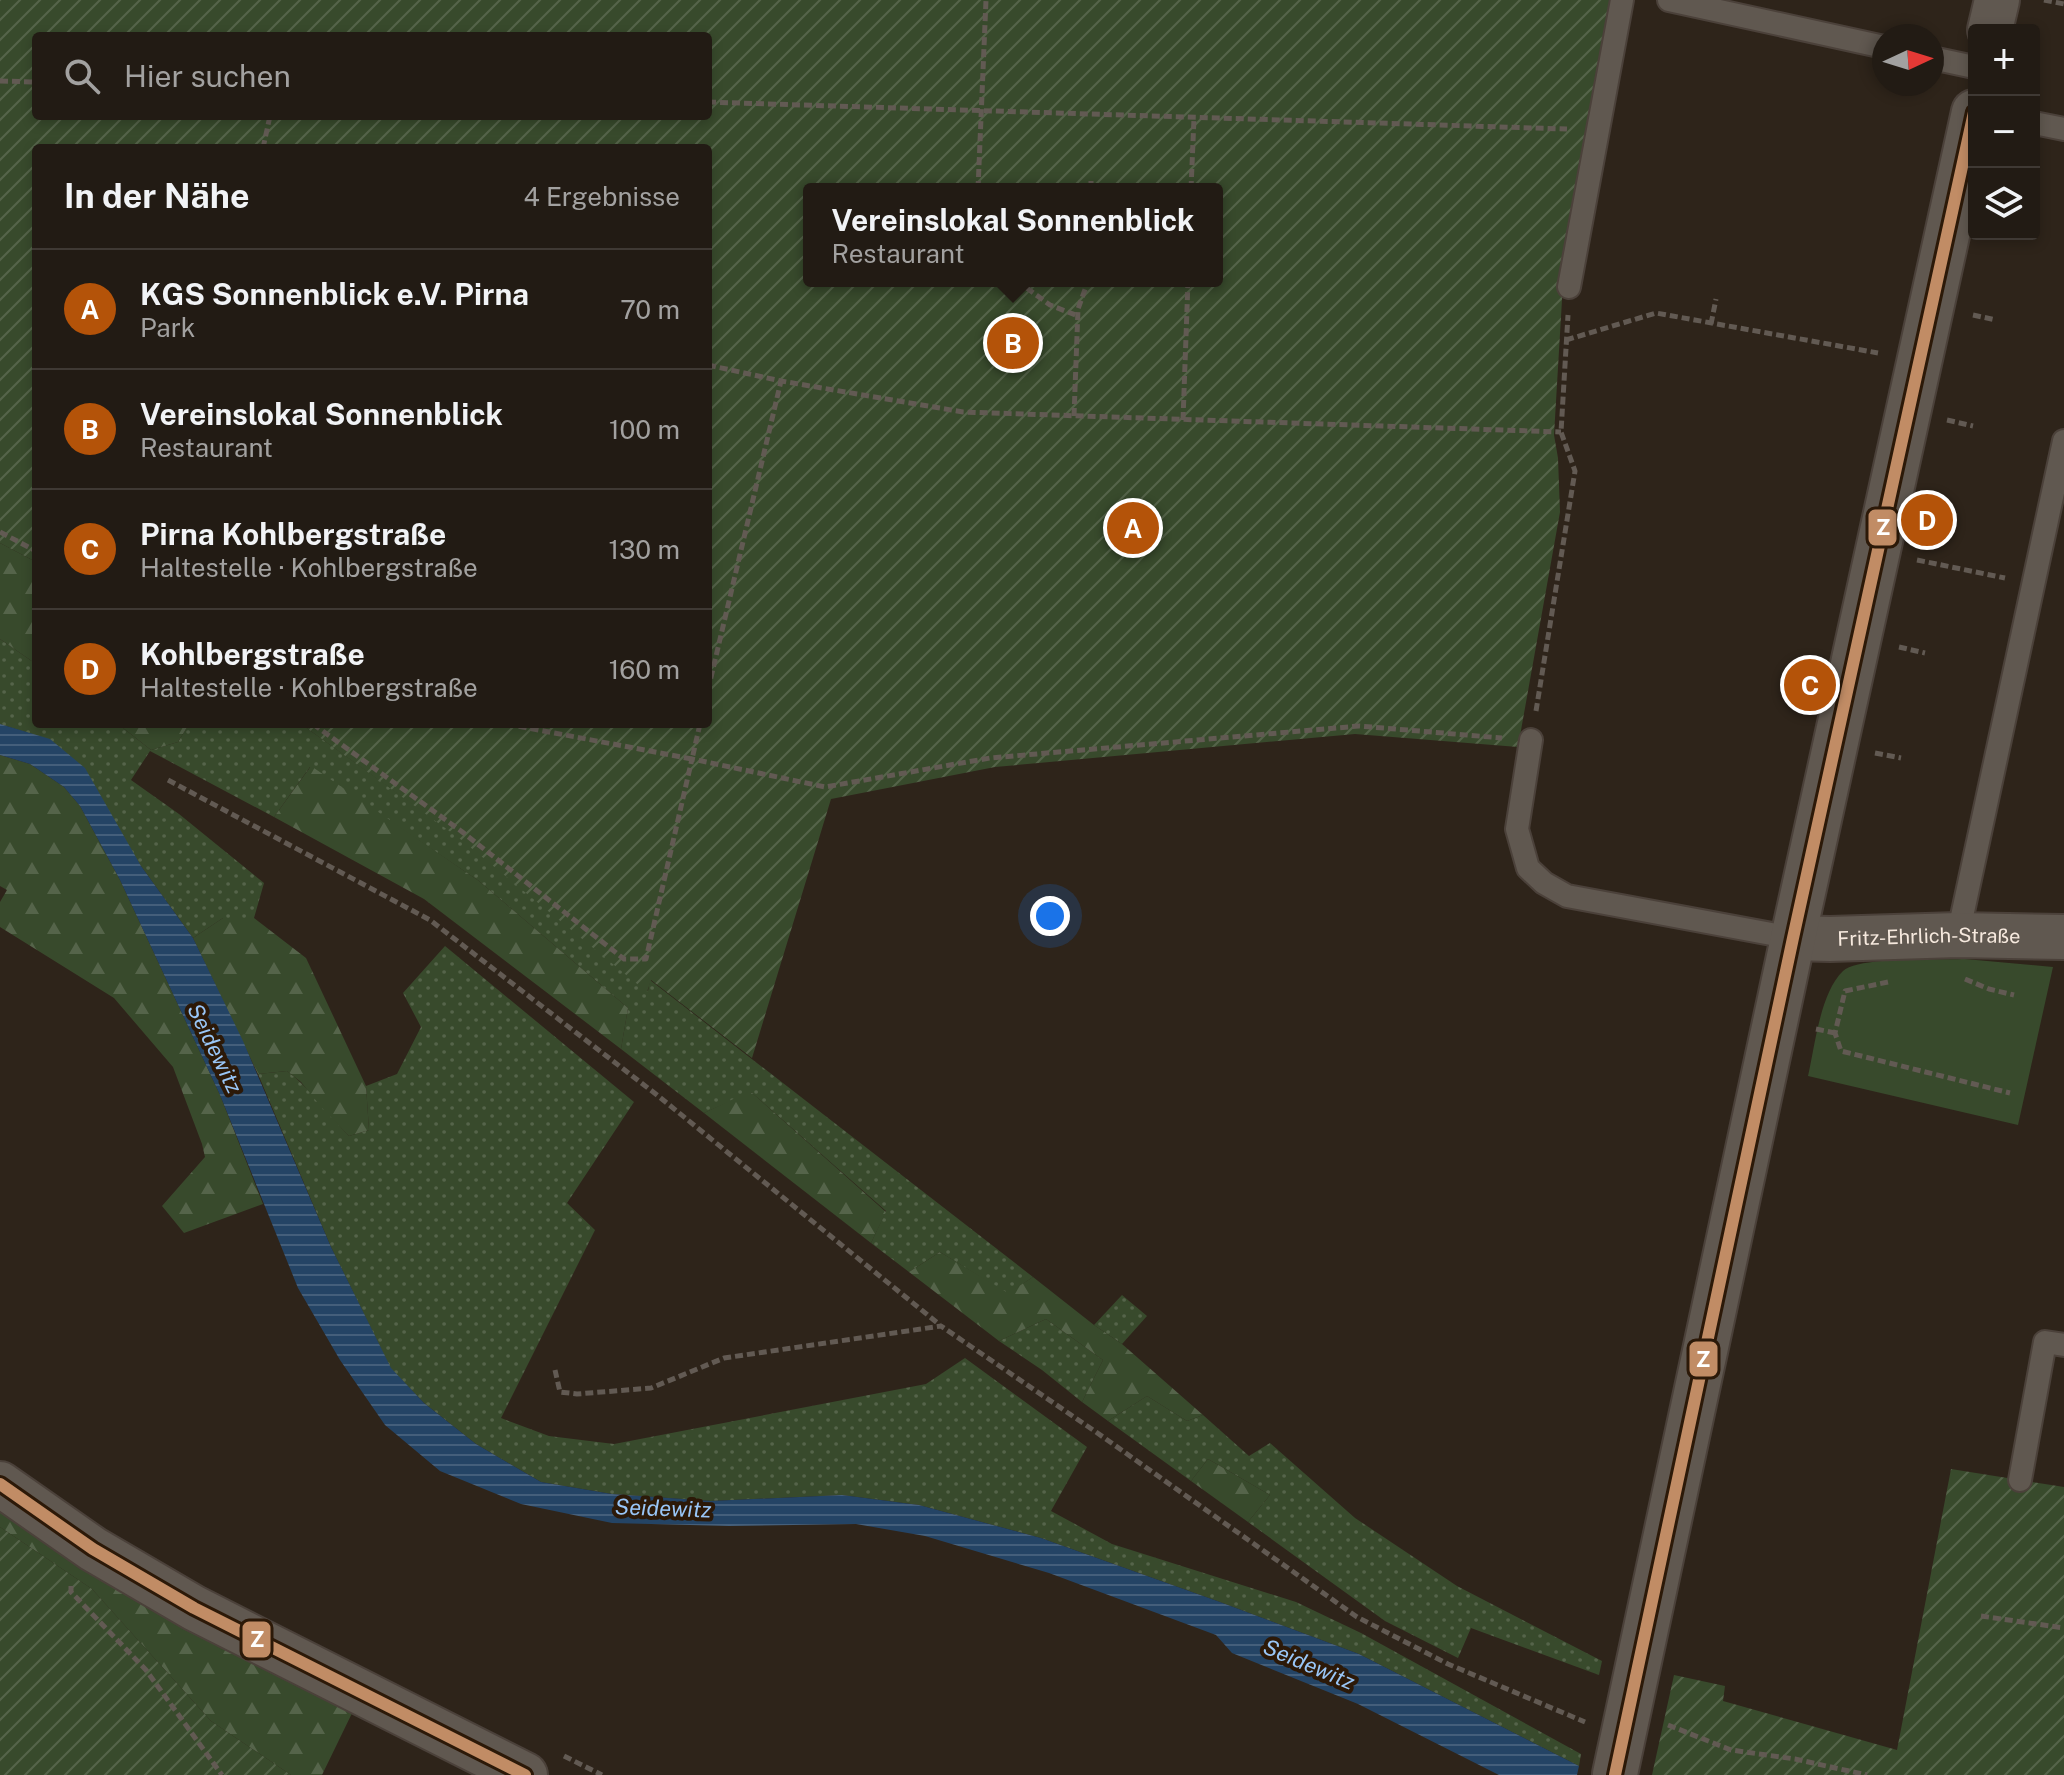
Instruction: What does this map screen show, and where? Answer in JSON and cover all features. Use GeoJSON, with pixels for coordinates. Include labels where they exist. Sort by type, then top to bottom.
{"type":"FeatureCollection","features":[{"type":"Feature","properties":{"kind":"street"},"geometry":{"type":"LineString","coordinates":[[1991,24],[1997,0]]}},
{"type":"Feature","properties":{"kind":"street"},"geometry":{"type":"LineString","coordinates":[[1631,1744],[1793,938],[1968,139]]}},
{"type":"Feature","properties":{"kind":"street","name":"Fritz-Ehrlich-Straße"},"geometry":{"type":"LineString","coordinates":[[1793,938],[2064,937]]}},
{"type":"Feature","properties":{"kind":"street"},"geometry":{"type":"LineString","coordinates":[[0,1484],[93,1549],[194,1608],[525,1775]]}},
{"type":"Feature","properties":{"kind":"lane"},"geometry":{"type":"LineString","coordinates":[[1569,287],[1622,0]]}},
{"type":"Feature","properties":{"kind":"lane"},"geometry":{"type":"LineString","coordinates":[[1669,0],[1872,44]]}},
{"type":"Feature","properties":{"kind":"lane"},"geometry":{"type":"LineString","coordinates":[[1944,61],[1968,66]]}},
{"type":"Feature","properties":{"kind":"lane"},"geometry":{"type":"LineString","coordinates":[[2040,124],[2064,129]]}},
{"type":"Feature","properties":{"kind":"lane"},"geometry":{"type":"LineString","coordinates":[[1958,935],[2064,441]]}},
{"type":"Feature","properties":{"kind":"lane"},"geometry":{"type":"LineString","coordinates":[[1531,740],[1517,829],[1528,868],[1544,883],[1567,896],[1793,938]]}},
{"type":"Feature","properties":{"kind":"lane"},"geometry":{"type":"LineString","coordinates":[[2020,1480],[2045,1342],[2064,1345]]}},
{"type":"Feature","properties":{"kind":"path"},"geometry":{"type":"LineString","coordinates":[[978,183],[986,0]]}},
{"type":"Feature","properties":{"kind":"path"},"geometry":{"type":"LineString","coordinates":[[2044,0],[2064,4]]}},
{"type":"Feature","properties":{"kind":"path"},"geometry":{"type":"LineString","coordinates":[[0,81],[32,82]]}},
{"type":"Feature","properties":{"kind":"path"},"geometry":{"type":"LineString","coordinates":[[712,102],[1598,130]]}},
{"type":"Feature","properties":{"kind":"path"},"geometry":{"type":"LineString","coordinates":[[1191,183],[1194,118]]}},
{"type":"Feature","properties":{"kind":"path"},"geometry":{"type":"LineString","coordinates":[[264,144],[269,120]]}},
{"type":"Feature","properties":{"kind":"path"},"geometry":{"type":"LineString","coordinates":[[1025,287],[1050,305],[1078,316]]}},
{"type":"Feature","properties":{"kind":"path"},"geometry":{"type":"LineString","coordinates":[[1074,416],[1078,309],[1086,287]]}},
{"type":"Feature","properties":{"kind":"path"},"geometry":{"type":"LineString","coordinates":[[1183,420],[1188,287]]}},
{"type":"Feature","properties":{"kind":"path"},"geometry":{"type":"LineString","coordinates":[[528,728],[825,787],[990,758],[1359,726],[1531,740],[1575,471],[1561,432],[1569,287]]}},
{"type":"Feature","properties":{"kind":"path"},"geometry":{"type":"LineString","coordinates":[[1711,324],[1716,299]]}},
{"type":"Feature","properties":{"kind":"path"},"geometry":{"type":"LineString","coordinates":[[1566,340],[1656,313],[1890,356]]}},
{"type":"Feature","properties":{"kind":"path"},"geometry":{"type":"LineString","coordinates":[[1960,313],[1996,320]]}},
{"type":"Feature","properties":{"kind":"path"},"geometry":{"type":"LineString","coordinates":[[712,366],[781,381],[963,412],[1561,432]]}},
{"type":"Feature","properties":{"kind":"path"},"geometry":{"type":"LineString","coordinates":[[712,673],[781,381]]}},
{"type":"Feature","properties":{"kind":"path"},"geometry":{"type":"LineString","coordinates":[[1936,418],[1973,426]]}},
{"type":"Feature","properties":{"kind":"path"},"geometry":{"type":"LineString","coordinates":[[0,532],[32,549]]}},
{"type":"Feature","properties":{"kind":"path"},"geometry":{"type":"LineString","coordinates":[[1907,558],[2034,583]]}},
{"type":"Feature","properties":{"kind":"path"},"geometry":{"type":"LineString","coordinates":[[1887,645],[1925,653]]}},
{"type":"Feature","properties":{"kind":"path"},"geometry":{"type":"LineString","coordinates":[[319,728],[461,831],[624,959],[646,959],[699,728]]}},
{"type":"Feature","properties":{"kind":"path"},"geometry":{"type":"LineString","coordinates":[[1864,750],[1901,758]]}},
{"type":"Feature","properties":{"kind":"path"},"geometry":{"type":"LineString","coordinates":[[168,780],[430,920],[657,1095],[941,1326],[1357,1617],[1448,1664],[1631,1744],[1731,1750],[1795,1759],[1867,1775]]}},
{"type":"Feature","properties":{"kind":"path"},"geometry":{"type":"LineString","coordinates":[[1964,978],[2014,995]]}},
{"type":"Feature","properties":{"kind":"path"},"geometry":{"type":"LineString","coordinates":[[1896,980],[1845,991],[1835,1033],[1841,1051],[2010,1093]]}},
{"type":"Feature","properties":{"kind":"path"},"geometry":{"type":"LineString","coordinates":[[1818,1030],[1835,1033]]}},
{"type":"Feature","properties":{"kind":"path"},"geometry":{"type":"LineString","coordinates":[[555,1370],[560,1392],[577,1394],[651,1388],[724,1358],[941,1326]]}},
{"type":"Feature","properties":{"kind":"path"},"geometry":{"type":"LineString","coordinates":[[71,1533],[71,1592],[146,1670],[222,1775]]}},
{"type":"Feature","properties":{"kind":"path"},"geometry":{"type":"LineString","coordinates":[[1981,1616],[2064,1628]]}},
{"type":"Feature","properties":{"kind":"green space"},"geometry":{"type":"Polygon","coordinates":[[[0,0],[1610,0],[1563,283],[1554,435],[1560,512],[1518,747],[1355,734],[995,767],[831,799],[752,1058],[651,980],[647,992],[459,838],[307,728],[712,728],[712,144],[32,144],[32,560],[0,543],[0,0]]]}},
{"type":"Feature","properties":{"kind":"green space"},"geometry":{"type":"Polygon","coordinates":[[[0,543],[32,560],[32,661],[0,639],[0,543]]]}},
{"type":"Feature","properties":{"kind":"green space"},"geometry":{"type":"Polygon","coordinates":[[[0,639],[32,661],[32,728],[123,728],[151,750],[178,742],[187,728],[307,728],[459,837],[648,991],[650,980],[1033,1277],[1008,1294],[940,1252],[909,1272],[871,1243],[886,1211],[751,1092],[704,1113],[621,1049],[628,1008],[479,881],[310,767],[274,817],[150,751],[131,780],[179,814],[264,883],[254,918],[223,918],[193,938],[50,740],[0,724],[0,639]]]}},
{"type":"Feature","properties":{"kind":"green space"},"geometry":{"type":"Polygon","coordinates":[[[123,728],[187,728],[178,742],[151,750],[123,728]]]}},
{"type":"Feature","properties":{"kind":"green space"},"geometry":{"type":"Polygon","coordinates":[[[0,755],[30,764],[64,787],[80,806],[120,880],[220,1095],[263,1204],[184,1233],[162,1206],[205,1157],[202,1144],[173,1067],[114,998],[0,927],[0,902],[7,890],[0,886],[0,755]]]}},
{"type":"Feature","properties":{"kind":"green space"},"geometry":{"type":"Polygon","coordinates":[[[311,766],[479,881],[628,1008],[621,1049],[424,899],[274,817],[311,766]]]}},
{"type":"Feature","properties":{"kind":"green space"},"geometry":{"type":"Polygon","coordinates":[[[223,918],[254,918],[306,958],[366,1086],[369,1130],[349,1136],[301,1082],[287,1071],[258,1074],[193,938],[223,918]]]}},
{"type":"Feature","properties":{"kind":"green space"},"geometry":{"type":"Polygon","coordinates":[[[445,946],[634,1102],[567,1203],[595,1230],[501,1418],[549,1436],[614,1444],[926,1384],[965,1358],[1087,1447],[1051,1511],[1112,1544],[1296,1602],[1361,1633],[1581,1754],[1579,1766],[1359,1654],[1041,1538],[919,1505],[842,1495],[711,1501],[612,1494],[541,1482],[476,1444],[424,1403],[391,1369],[331,1247],[258,1074],[287,1071],[349,1136],[369,1130],[366,1086],[397,1074],[421,1027],[403,993],[445,946]]]}},
{"type":"Feature","properties":{"kind":"green space"},"geometry":{"type":"Polygon","coordinates":[[[1965,959],[2053,967],[2018,1125],[1808,1076],[1824,1006],[1843,971],[1852,966],[1882,961],[1965,959]]]}},
{"type":"Feature","properties":{"kind":"green space"},"geometry":{"type":"Polygon","coordinates":[[[750,1091],[886,1212],[871,1243],[704,1113],[750,1091]]]}},
{"type":"Feature","properties":{"kind":"green space"},"geometry":{"type":"Polygon","coordinates":[[[940,1252],[1008,1293],[1033,1277],[1122,1344],[1203,1415],[1187,1421],[1147,1396],[1108,1421],[1082,1402],[1103,1360],[1046,1319],[999,1341],[909,1272],[940,1252]]]}},
{"type":"Feature","properties":{"kind":"green space"},"geometry":{"type":"Polygon","coordinates":[[[1122,1295],[1147,1316],[1122,1344],[1094,1325],[1122,1295]]]}},
{"type":"Feature","properties":{"kind":"green space"},"geometry":{"type":"Polygon","coordinates":[[[1046,1319],[1103,1360],[1082,1402],[999,1341],[1046,1319]]]}},
{"type":"Feature","properties":{"kind":"green space"},"geometry":{"type":"Polygon","coordinates":[[[1147,1396],[1187,1421],[1203,1415],[1249,1456],[1270,1443],[1355,1518],[1457,1586],[1602,1661],[1599,1675],[1471,1628],[1458,1658],[1385,1621],[1248,1522],[1270,1495],[1208,1459],[1191,1481],[1108,1421],[1147,1396]]]}},
{"type":"Feature","properties":{"kind":"green space"},"geometry":{"type":"Polygon","coordinates":[[[1208,1459],[1270,1495],[1248,1522],[1191,1481],[1208,1459]]]}},
{"type":"Feature","properties":{"kind":"green space"},"geometry":{"type":"Polygon","coordinates":[[[1951,1469],[2064,1487],[2064,1775],[1652,1775],[1674,1675],[1725,1686],[1723,1701],[1897,1750],[1951,1469]]]}},
{"type":"Feature","properties":{"kind":"green space"},"geometry":{"type":"Polygon","coordinates":[[[0,1499],[355,1707],[322,1775],[291,1775],[211,1721],[92,1589],[0,1527],[0,1499]]]}},
{"type":"Feature","properties":{"kind":"green space"},"geometry":{"type":"Polygon","coordinates":[[[0,1527],[92,1589],[211,1721],[291,1775],[0,1775],[0,1527]]]}},
{"type":"Feature","properties":{"kind":"water","name":"Seidewitz"},"geometry":{"type":"Polygon","coordinates":[[[0,724],[50,739],[85,768],[141,866],[193,938],[243,1041],[331,1247],[391,1368],[424,1403],[476,1444],[541,1482],[612,1494],[711,1501],[842,1495],[919,1505],[1041,1538],[1359,1654],[1579,1766],[1577,1775],[1499,1775],[1358,1704],[1232,1653],[1216,1635],[1049,1573],[925,1536],[856,1524],[729,1526],[612,1523],[521,1504],[440,1471],[385,1425],[340,1360],[298,1288],[220,1095],[120,880],[80,806],[64,787],[30,764],[0,755],[0,724]]]}},
{"type":"Feature","properties":{"kind":"transit line","name":"Z"},"geometry":{"type":"LineString","coordinates":[[1615,1775],[1793,938],[1968,139]]}},
{"type":"Feature","properties":{"kind":"transit line","name":"Z"},"geometry":{"type":"LineString","coordinates":[[0,1484],[93,1549],[194,1608],[525,1775]]}},
{"type":"Feature","properties":{"kind":"place","name":"Vereinslokal Sonnenblick"},"geometry":{"type":"Point","coordinates":[1013,343]}},
{"type":"Feature","properties":{"kind":"place","name":"Kohlbergstraße"},"geometry":{"type":"Point","coordinates":[1927,520]}},
{"type":"Feature","properties":{"kind":"place","name":"KGS Sonnenblick e.V. Pirna"},"geometry":{"type":"Point","coordinates":[1133,528]}},
{"type":"Feature","properties":{"kind":"place","name":"Pirna Kohlbergstraße"},"geometry":{"type":"Point","coordinates":[1810,685]}}]}
